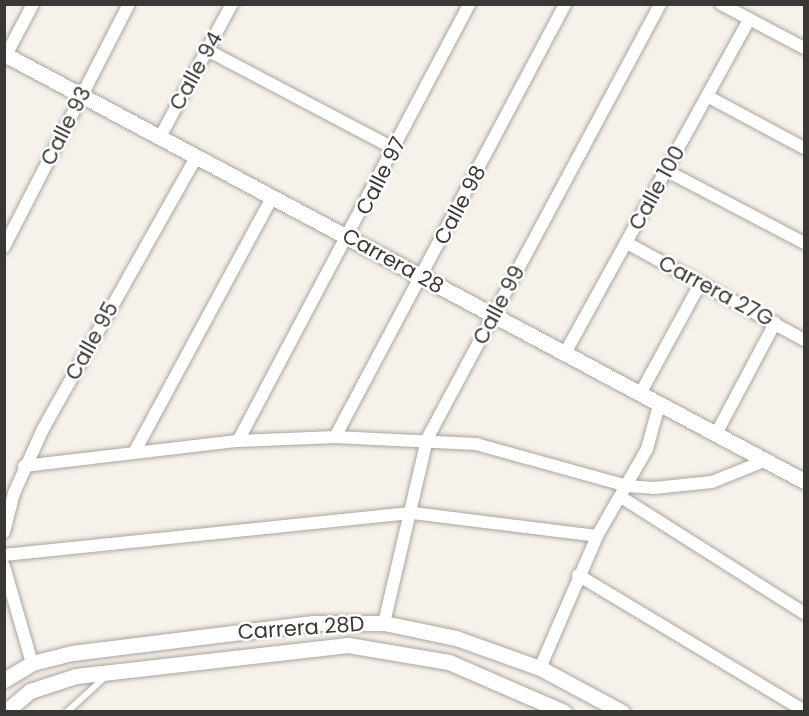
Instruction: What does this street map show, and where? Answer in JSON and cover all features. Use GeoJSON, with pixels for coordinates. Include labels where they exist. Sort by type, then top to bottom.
{"type":"FeatureCollection","features":[{"type":"Feature","properties":{"kind":"street"},"geometry":{"type":"LineString","coordinates":[[5,56],[33,4]]}},
{"type":"Feature","properties":{"kind":"street","name":"Calle 93"},"geometry":{"type":"LineString","coordinates":[[4,247],[129,4]]}},
{"type":"Feature","properties":{"kind":"street","name":"Calle 94"},"geometry":{"type":"LineString","coordinates":[[160,137],[232,4]]}},
{"type":"Feature","properties":{"kind":"street","name":"Calle 97"},"geometry":{"type":"LineString","coordinates":[[238,441],[350,237],[470,4]]}},
{"type":"Feature","properties":{"kind":"street","name":"Calle 98"},"geometry":{"type":"LineString","coordinates":[[335,437],[423,276],[565,4]]}},
{"type":"Feature","properties":{"kind":"street","name":"Calle 99"},"geometry":{"type":"LineString","coordinates":[[384,623],[413,513],[427,439],[660,4]]}},
{"type":"Feature","properties":{"kind":"street"},"geometry":{"type":"LineString","coordinates":[[721,4],[804,48]]}},
{"type":"Feature","properties":{"kind":"street","name":"Calle 100"},"geometry":{"type":"LineString","coordinates":[[564,355],[749,20]]}},
{"type":"Feature","properties":{"kind":"street"},"geometry":{"type":"LineString","coordinates":[[207,50],[395,149]]}},
{"type":"Feature","properties":{"kind":"street","name":"Carrera 28"},"geometry":{"type":"LineString","coordinates":[[5,56],[423,276],[492,318],[804,481]]}},
{"type":"Feature","properties":{"kind":"street"},"geometry":{"type":"LineString","coordinates":[[707,96],[804,148]]}},
{"type":"Feature","properties":{"kind":"street","name":"Calle 95"},"geometry":{"type":"LineString","coordinates":[[4,532],[24,466],[196,157]]}},
{"type":"Feature","properties":{"kind":"street"},"geometry":{"type":"LineString","coordinates":[[667,171],[804,243]]}},
{"type":"Feature","properties":{"kind":"street"},"geometry":{"type":"LineString","coordinates":[[135,451],[272,198]]}},
{"type":"Feature","properties":{"kind":"street","name":"Carrera 27G"},"geometry":{"type":"LineString","coordinates":[[627,243],[804,340]]}},
{"type":"Feature","properties":{"kind":"street"},"geometry":{"type":"LineString","coordinates":[[640,394],[700,284]]}},
{"type":"Feature","properties":{"kind":"street"},"geometry":{"type":"LineString","coordinates":[[716,434],[775,323]]}},
{"type":"Feature","properties":{"kind":"street"},"geometry":{"type":"LineString","coordinates":[[540,668],[578,575],[597,536],[647,449],[659,405]]}},
{"type":"Feature","properties":{"kind":"street"},"geometry":{"type":"LineString","coordinates":[[24,466],[135,451],[238,441],[335,437],[427,439],[476,444],[624,492],[804,613]]}},
{"type":"Feature","properties":{"kind":"street"},"geometry":{"type":"LineString","coordinates":[[624,492],[712,482],[764,460]]}},
{"type":"Feature","properties":{"kind":"street","name":"Carrera 28"},"geometry":{"type":"LineString","coordinates":[[782,468],[804,467]]}},
{"type":"Feature","properties":{"kind":"street"},"geometry":{"type":"LineString","coordinates":[[4,555],[413,513],[597,536]]}},
{"type":"Feature","properties":{"kind":"street"},"geometry":{"type":"LineString","coordinates":[[4,566],[32,663]]}},
{"type":"Feature","properties":{"kind":"street"},"geometry":{"type":"LineString","coordinates":[[578,575],[804,711]]}},
{"type":"Feature","properties":{"kind":"street","name":"Carrera 28D"},"geometry":{"type":"LineString","coordinates":[[4,680],[32,663],[72,653],[313,623],[384,623],[456,638],[540,668],[622,711]]}},
{"type":"Feature","properties":{"kind":"street","name":"Carrera 28D"},"geometry":{"type":"LineString","coordinates":[[5,711],[30,691],[57,680],[348,645],[449,663],[564,711]]}},
{"type":"Feature","properties":{"kind":"lane"},"geometry":{"type":"LineString","coordinates":[[67,711],[83,692],[118,671]]}}]}
